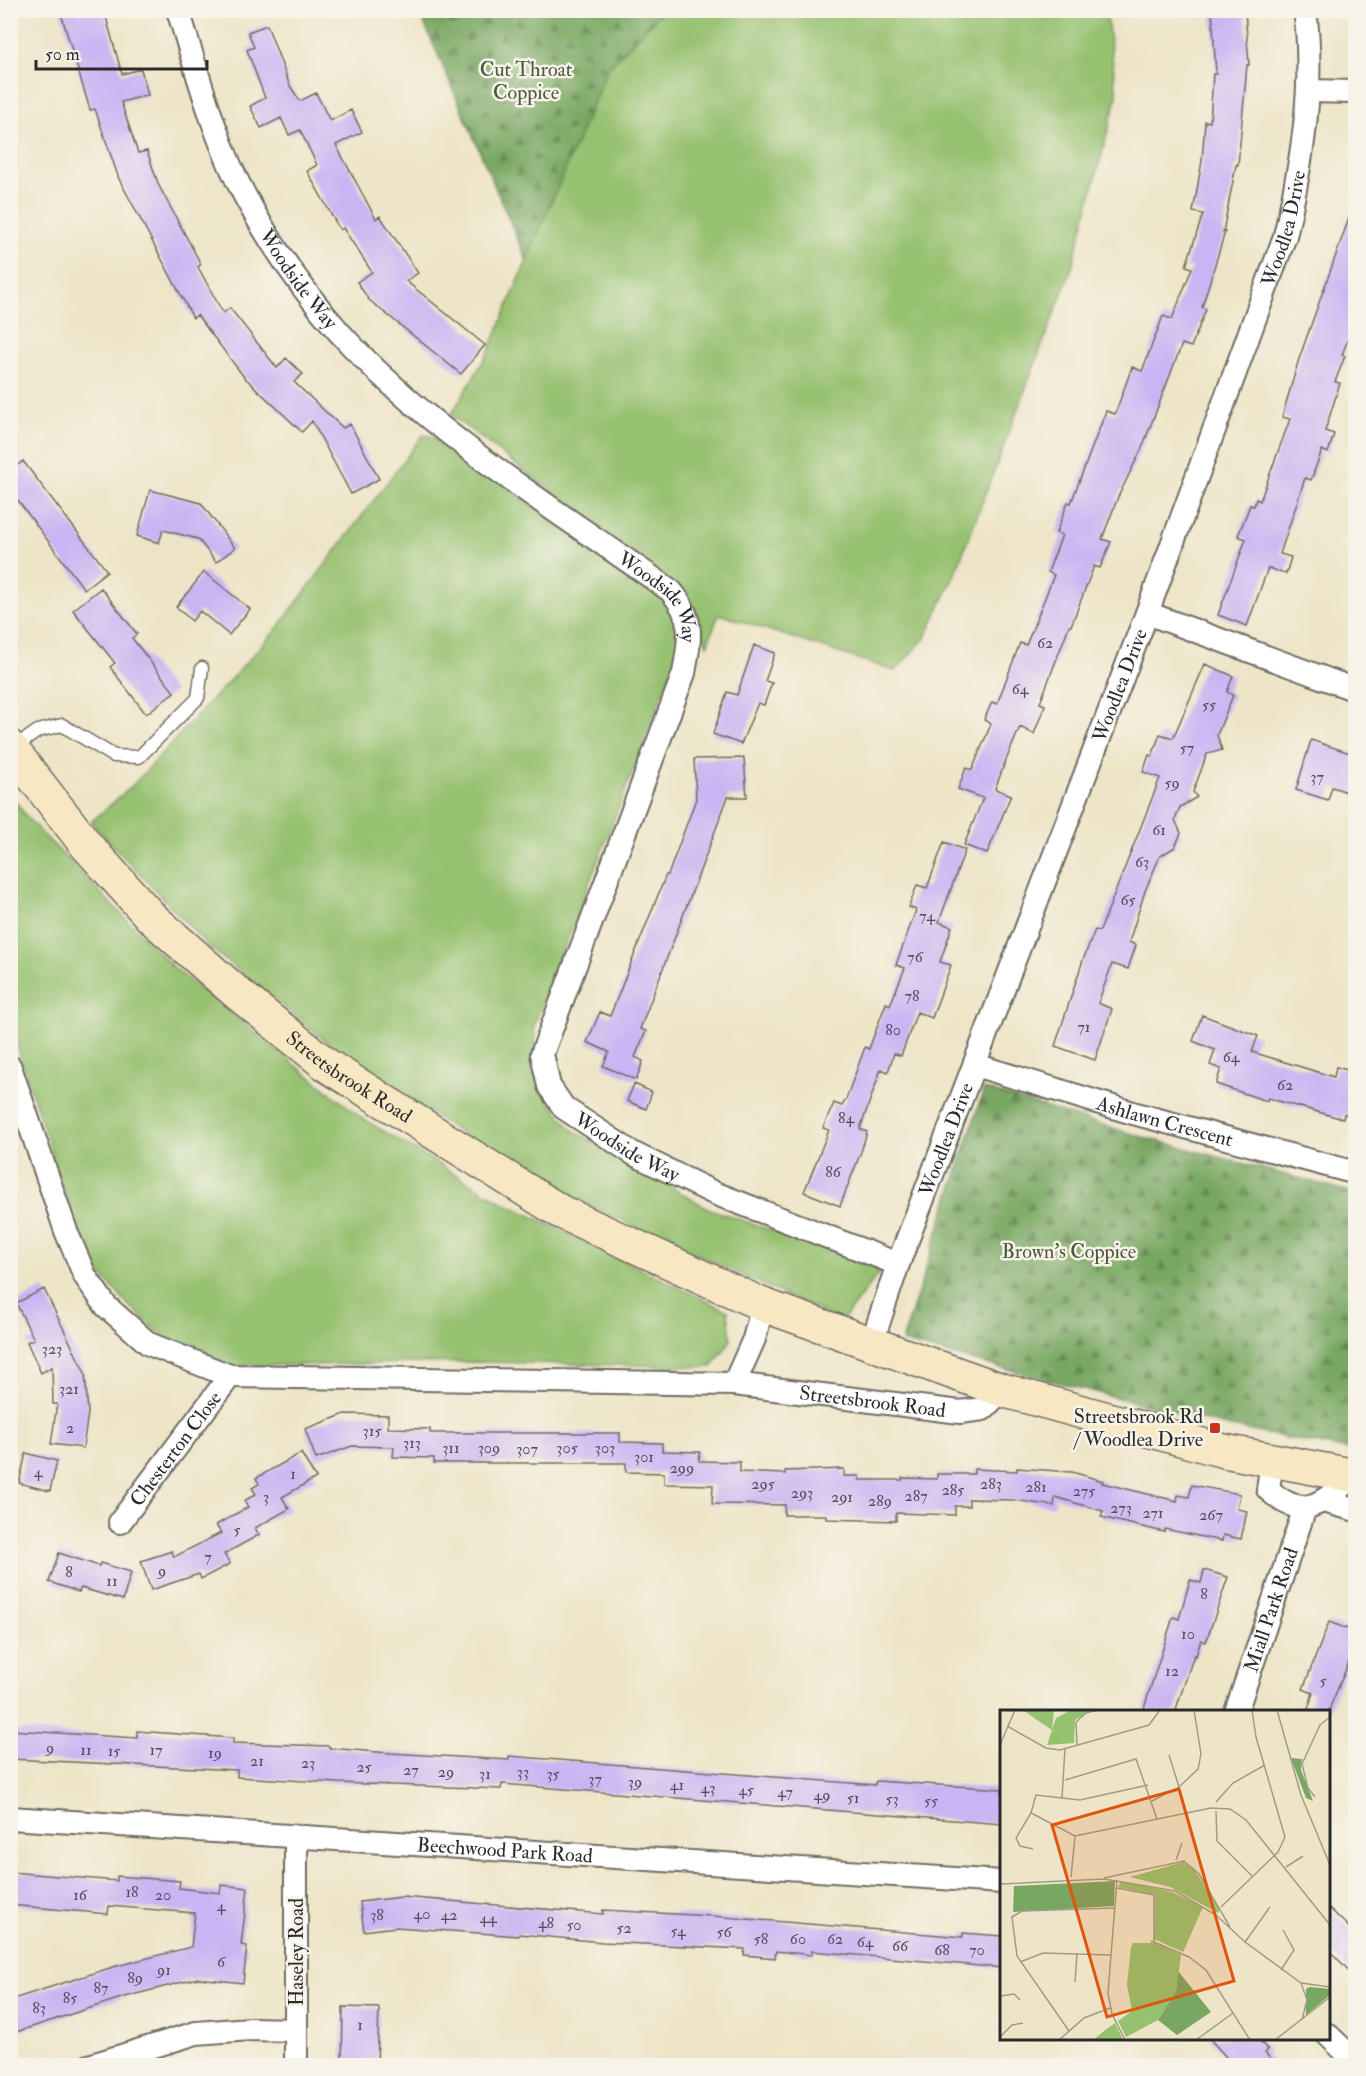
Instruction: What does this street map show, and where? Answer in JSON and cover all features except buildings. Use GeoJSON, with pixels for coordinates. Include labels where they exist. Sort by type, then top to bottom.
{"type":"FeatureCollection","features":[{"type":"Feature","properties":{"kind":"main road","name":"Streetsbrook Road"},"geometry":{"type":"LineString","coordinates":[[11,748],[87,846],[151,917],[237,993],[328,1066],[561,1212],[763,1305],[871,1346],[1002,1390],[1224,1451],[1354,1476]]}},
{"type":"Feature","properties":{"kind":"street","name":"Woodside Way"},"geometry":{"type":"LineString","coordinates":[[178,10],[212,120],[245,196],[279,255],[339,332],[380,373],[440,426],[671,591],[682,604],[687,617],[691,634],[684,673],[542,1054],[549,1086],[564,1108],[634,1154],[714,1192],[898,1264]]}},
{"type":"Feature","properties":{"kind":"street","name":"Woodlea Drive"},"geometry":{"type":"LineString","coordinates":[[871,1346],[898,1264],[1147,613],[1285,236],[1299,175],[1308,91],[1305,10]]}},
{"type":"Feature","properties":{"kind":"street"},"geometry":{"type":"LineString","coordinates":[[1308,91],[1356,92]]}},
{"type":"Feature","properties":{"kind":"street"},"geometry":{"type":"LineString","coordinates":[[1147,613],[1356,690]]}},
{"type":"Feature","properties":{"kind":"street","name":"Ashlawn Crescent"},"geometry":{"type":"LineString","coordinates":[[975,1065],[1133,1113],[1356,1173]]}},
{"type":"Feature","properties":{"kind":"street","name":"Streetsbrook Road"},"geometry":{"type":"LineString","coordinates":[[10,1067],[66,1231],[85,1276],[106,1306],[149,1344],[230,1376],[734,1384],[960,1412],[983,1409],[1002,1390]]}},
{"type":"Feature","properties":{"kind":"street"},"geometry":{"type":"LineString","coordinates":[[734,1384],[754,1339],[763,1305]]}},
{"type":"Feature","properties":{"kind":"street","name":"Chesterton Close"},"geometry":{"type":"LineString","coordinates":[[120,1522],[230,1376]]}},
{"type":"Feature","properties":{"kind":"street"},"geometry":{"type":"LineString","coordinates":[[1272,1461],[1268,1489],[1281,1501],[1356,1510]]}},
{"type":"Feature","properties":{"kind":"street"},"geometry":{"type":"LineString","coordinates":[[1314,1505],[1354,1476]]}},
{"type":"Feature","properties":{"kind":"street","name":"Miall Park Road"},"geometry":{"type":"LineString","coordinates":[[1237,1710],[1314,1505]]}},
{"type":"Feature","properties":{"kind":"street","name":"Beechwood Park Road"},"geometry":{"type":"LineString","coordinates":[[10,1818],[1000,1882]]}},
{"type":"Feature","properties":{"kind":"street","name":"Haseley Road"},"geometry":{"type":"LineString","coordinates":[[296,1838],[296,2066]]}},
{"type":"Feature","properties":{"kind":"street"},"geometry":{"type":"LineString","coordinates":[[90,2066],[196,2033],[250,2029],[296,2030]]}},
{"type":"Feature","properties":{"kind":"street"},"geometry":{"type":"LineString","coordinates":[[1330,2036],[1356,2062]]}},
{"type":"Feature","properties":{"kind":"lane"},"geometry":{"type":"LineString","coordinates":[[11,748],[38,731],[62,725],[114,756],[140,757],[198,698],[202,668]]}},
{"type":"Feature","properties":{"kind":"green space","name":"Cut Throat Coppice"},"geometry":{"type":"Polygon","coordinates":[[[419,11],[663,11],[608,68],[528,263],[419,11]]]}},
{"type":"Feature","properties":{"kind":"green space"},"geometry":{"type":"Polygon","coordinates":[[[663,11],[1106,11],[1117,96],[1072,267],[954,576],[925,638],[895,671],[719,614],[707,645],[695,609],[681,590],[451,415],[488,353],[608,68],[663,11]]]}},
{"type":"Feature","properties":{"kind":"green space"},"geometry":{"type":"Polygon","coordinates":[[[423,435],[439,438],[670,604],[679,620],[681,646],[534,1026],[540,1088],[571,1129],[707,1208],[882,1269],[842,1321],[534,1180],[358,1067],[208,946],[91,822],[134,784],[277,629],[423,435]]]}},
{"type":"Feature","properties":{"kind":"green space"},"geometry":{"type":"Polygon","coordinates":[[[10,794],[29,820],[174,968],[363,1119],[500,1201],[728,1311],[731,1340],[712,1367],[475,1362],[231,1366],[166,1339],[126,1303],[98,1271],[80,1241],[11,1028],[10,794]]]}},
{"type":"Feature","properties":{"kind":"green space","name":"Brown's Coppice"},"geometry":{"type":"Polygon","coordinates":[[[984,1089],[1139,1136],[1355,1193],[1355,1451],[1231,1427],[902,1342],[984,1089]]]}},
{"type":"Feature","properties":{"kind":"place","name":"Streetsbrook Rd / Woodlea Drive"},"geometry":{"type":"Point","coordinates":[1215,1428]}}]}
